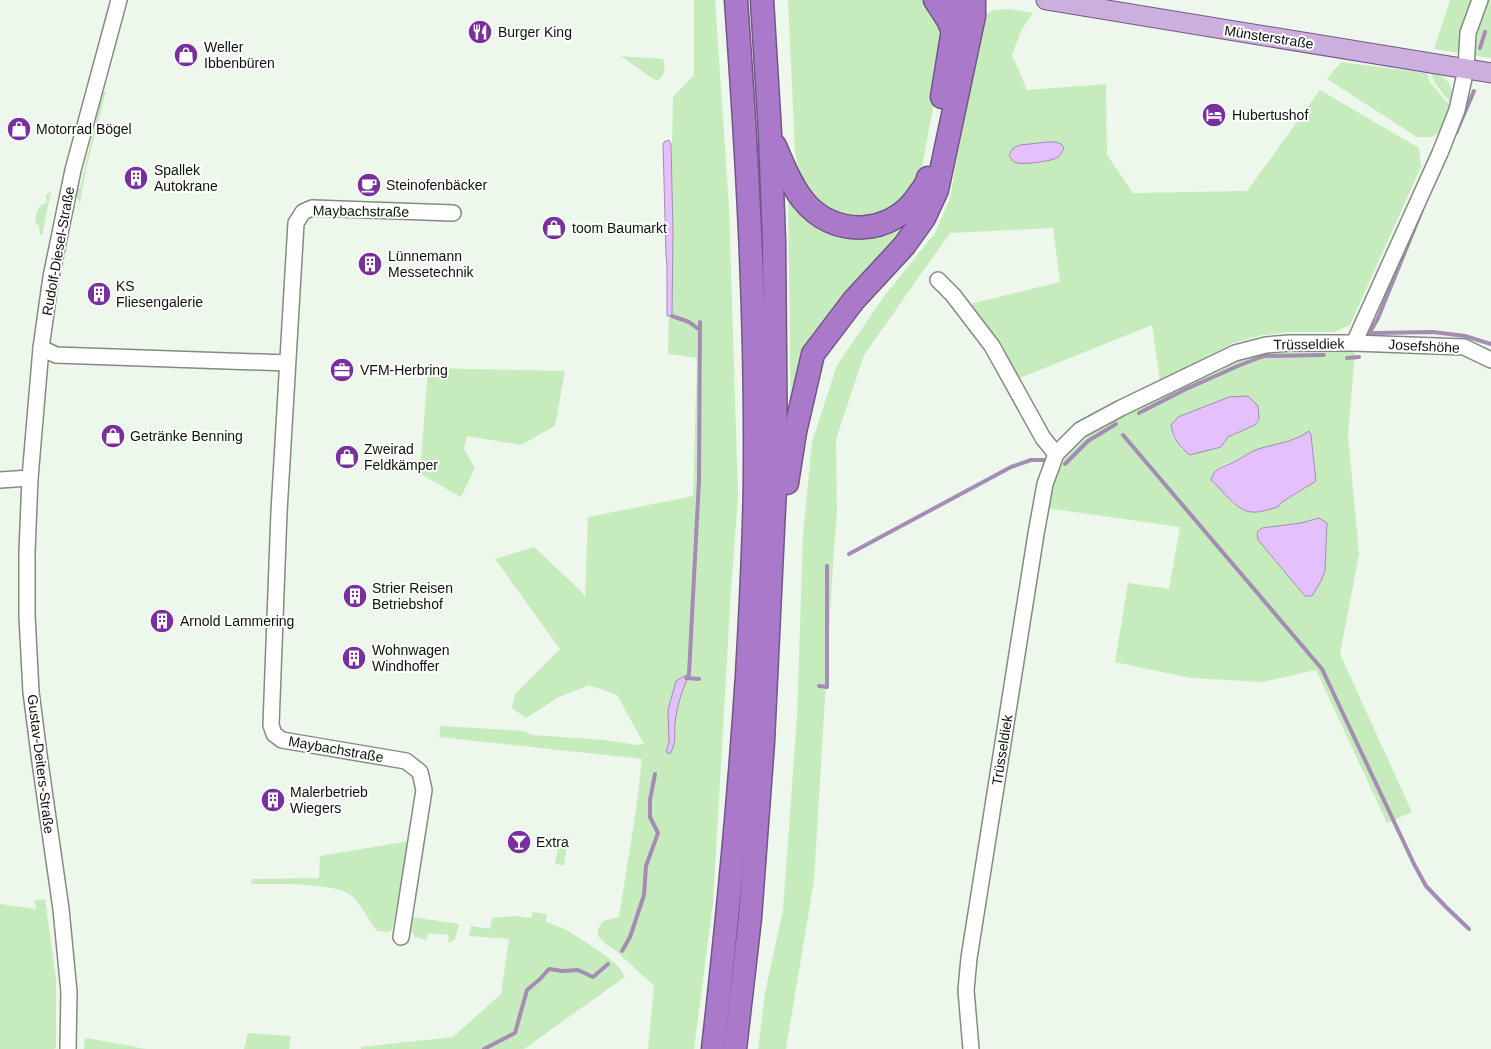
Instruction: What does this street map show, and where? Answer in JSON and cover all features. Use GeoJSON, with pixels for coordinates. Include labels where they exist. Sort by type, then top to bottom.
{"type":"FeatureCollection","features":[{"type":"Feature","properties":{"kind":"highway"},"geometry":{"type":"LineString","coordinates":[[713,1049],[728,918],[741,766],[751,609],[756,466],[754,308],[736,0]]}},
{"type":"Feature","properties":{"kind":"highway"},"geometry":{"type":"LineString","coordinates":[[735,1049],[750,918],[763,742],[776,465],[774,241],[762,0]]}},
{"type":"Feature","properties":{"kind":"highway"},"geometry":{"type":"LineString","coordinates":[[935,0],[948,20],[953,32]]}},
{"type":"Feature","properties":{"kind":"highway"},"geometry":{"type":"LineString","coordinates":[[770,133],[790,179],[803,201],[821,217],[840,226],[860,229],[883,225],[900,216],[913,205],[928,180],[956,11],[960,0]]}},
{"type":"Feature","properties":{"kind":"highway"},"geometry":{"type":"LineString","coordinates":[[773,537],[787,483],[795,432],[813,354],[854,300],[904,246],[924,218],[936,190],[974,16],[974,0]]}},
{"type":"Feature","properties":{"kind":"main road","name":"Münsterstraße"},"geometry":{"type":"LineString","coordinates":[[1046,0],[1491,73]]}},
{"type":"Feature","properties":{"kind":"street","name":"Rudolf-Diesel-Straße"},"geometry":{"type":"LineString","coordinates":[[30,478],[41,348],[51,277],[68,193],[119,0]]}},
{"type":"Feature","properties":{"kind":"street","name":"Trüsseldiek"},"geometry":{"type":"LineString","coordinates":[[971,1049],[966,990],[969,958],[1036,534],[1045,484],[1056,454],[1080,430],[1159,388],[1235,353],[1281,343],[1354,343],[1440,153],[1457,110],[1466,69],[1468,34],[1480,0]]}},
{"type":"Feature","properties":{"kind":"street","name":"Maybachstraße"},"geometry":{"type":"LineString","coordinates":[[401,937],[424,790],[420,772],[406,762],[282,740],[274,734],[271,725],[278,521],[296,224],[302,212],[312,208],[453,213]]}},
{"type":"Feature","properties":{"kind":"street"},"geometry":{"type":"LineString","coordinates":[[938,280],[953,295],[992,346],[1043,438],[1056,454]]}},
{"type":"Feature","properties":{"kind":"street","name":"Josefshöhe"},"geometry":{"type":"LineString","coordinates":[[1354,343],[1464,347],[1491,360]]}},
{"type":"Feature","properties":{"kind":"street"},"geometry":{"type":"LineString","coordinates":[[41,348],[56,355],[287,363]]}},
{"type":"Feature","properties":{"kind":"street"},"geometry":{"type":"LineString","coordinates":[[0,480],[30,478]]}},
{"type":"Feature","properties":{"kind":"street","name":"Gustav-Deiters-Straße"},"geometry":{"type":"LineString","coordinates":[[30,478],[27,616],[32,692],[61,909],[69,992],[68,1049]]}},
{"type":"Feature","properties":{"kind":"green space"},"geometry":{"type":"Polygon","coordinates":[[[694,0],[715,0],[729,207],[738,496],[713,903],[694,1049],[648,1049],[654,986],[598,936],[598,929],[603,921],[619,917],[642,759],[439,737],[441,726],[525,731],[532,735],[604,740],[637,745],[644,744],[617,695],[589,685],[559,697],[526,718],[512,708],[515,694],[560,649],[495,559],[534,547],[585,597],[588,517],[693,496],[697,358],[668,354],[673,97],[694,75],[694,0]]]}},
{"type":"Feature","properties":{"kind":"green space"},"geometry":{"type":"Polygon","coordinates":[[[788,0],[921,0],[927,3],[946,41],[920,176],[902,199],[886,212],[860,218],[838,215],[819,204],[806,187],[800,173],[795,152],[788,0]]]}},
{"type":"Feature","properties":{"kind":"green space"},"geometry":{"type":"Polygon","coordinates":[[[1450,0],[1491,0],[1491,58],[1434,49],[1450,0]]]}},
{"type":"Feature","properties":{"kind":"green space"},"geometry":{"type":"Polygon","coordinates":[[[1010,9],[1033,13],[1022,29],[1012,55],[1027,90],[1106,84],[1107,155],[1133,193],[1247,191],[1320,90],[1419,148],[1421,167],[1350,325],[1334,332],[1290,332],[1263,335],[1233,343],[1160,381],[1152,325],[1015,380],[966,305],[1060,282],[1053,228],[950,233],[864,355],[836,439],[837,513],[814,881],[786,1049],[758,1049],[765,993],[783,910],[797,717],[803,535],[812,442],[837,365],[885,295],[935,233],[950,198],[982,18],[993,10],[1010,9]]]}},
{"type":"Feature","properties":{"kind":"green space"},"geometry":{"type":"Polygon","coordinates":[[[621,56],[663,59],[665,68],[658,80],[653,79],[621,56]]]}},
{"type":"Feature","properties":{"kind":"green space"},"geometry":{"type":"Polygon","coordinates":[[[1341,62],[1427,73],[1430,82],[1449,105],[1450,110],[1441,131],[1432,137],[1417,137],[1327,79],[1341,62]]]}},
{"type":"Feature","properties":{"kind":"green space"},"geometry":{"type":"Polygon","coordinates":[[[1431,73],[1442,77],[1449,84],[1452,94],[1452,105],[1434,82],[1431,73]]]}},
{"type":"Feature","properties":{"kind":"green space"},"geometry":{"type":"Polygon","coordinates":[[[106,91],[86,169],[80,203],[74,193],[76,188],[80,188],[99,108],[97,103],[100,93],[106,91]]]}},
{"type":"Feature","properties":{"kind":"green space"},"geometry":{"type":"Polygon","coordinates":[[[788,189],[824,228],[926,205],[863,280],[791,423],[788,189]]]}},
{"type":"Feature","properties":{"kind":"green space"},"geometry":{"type":"Polygon","coordinates":[[[50,192],[42,235],[40,235],[39,226],[35,222],[36,216],[39,208],[47,203],[46,195],[50,192]]]}},
{"type":"Feature","properties":{"kind":"green space"},"geometry":{"type":"Polygon","coordinates":[[[1287,350],[1355,352],[1348,435],[1359,554],[1340,654],[1412,812],[1387,823],[1316,670],[1262,682],[1191,678],[1115,662],[1128,583],[1169,589],[1180,527],[1046,508],[1053,483],[1065,457],[1086,437],[1111,421],[1236,361],[1261,353],[1287,350]],[[1248,396],[1229,397],[1178,417],[1172,434],[1181,449],[1190,455],[1221,447],[1228,437],[1255,425],[1248,396]],[[1309,432],[1302,437],[1257,450],[1220,466],[1211,480],[1243,509],[1261,512],[1278,507],[1282,502],[1316,481],[1311,435],[1309,432]],[[1319,518],[1301,523],[1262,528],[1258,540],[1305,596],[1319,518]]]}},
{"type":"Feature","properties":{"kind":"green space"},"geometry":{"type":"Polygon","coordinates":[[[428,368],[565,371],[555,426],[521,445],[467,436],[464,449],[475,468],[461,497],[420,474],[428,368]]]}},
{"type":"Feature","properties":{"kind":"green space"},"geometry":{"type":"Polygon","coordinates":[[[560,836],[568,837],[564,865],[555,864],[560,836]]]}},
{"type":"Feature","properties":{"kind":"green space"},"geometry":{"type":"Polygon","coordinates":[[[409,841],[392,930],[388,932],[377,931],[362,908],[352,896],[344,891],[319,886],[251,884],[252,879],[319,878],[320,856],[409,841]]]}},
{"type":"Feature","properties":{"kind":"green space"},"geometry":{"type":"Polygon","coordinates":[[[45,899],[56,978],[56,1048],[0,1049],[0,904],[36,909],[35,900],[45,899]]]}},
{"type":"Feature","properties":{"kind":"green space"},"geometry":{"type":"Polygon","coordinates":[[[533,912],[547,914],[546,922],[565,929],[601,952],[617,965],[625,977],[524,1049],[361,1049],[361,1047],[453,1037],[501,994],[509,939],[469,936],[471,926],[490,929],[492,918],[517,916],[531,918],[533,912]]]}},
{"type":"Feature","properties":{"kind":"green space"},"geometry":{"type":"Polygon","coordinates":[[[411,917],[459,924],[455,940],[448,943],[449,935],[428,933],[427,940],[415,937],[408,927],[411,917]]]}},
{"type":"Feature","properties":{"kind":"green space"},"geometry":{"type":"Polygon","coordinates":[[[248,1033],[291,1036],[289,1049],[244,1049],[248,1033]]]}},
{"type":"Feature","properties":{"kind":"green space"},"geometry":{"type":"Polygon","coordinates":[[[85,1038],[93,1039],[146,1049],[84,1049],[85,1038]]]}},
{"type":"Feature","properties":{"kind":"shaded area"},"geometry":{"type":"Polygon","coordinates":[[[669,140],[671,144],[673,233],[672,316],[667,316],[663,144],[669,140]]]}},
{"type":"Feature","properties":{"kind":"shaded area"},"geometry":{"type":"Polygon","coordinates":[[[1056,142],[1064,148],[1057,158],[1037,162],[1016,163],[1009,155],[1013,148],[1020,145],[1056,142]]]}},
{"type":"Feature","properties":{"kind":"shaded area"},"geometry":{"type":"Polygon","coordinates":[[[1248,396],[1258,406],[1259,419],[1255,425],[1228,437],[1221,447],[1190,455],[1177,442],[1171,425],[1178,417],[1229,397],[1248,396]]]}},
{"type":"Feature","properties":{"kind":"shaded area"},"geometry":{"type":"Polygon","coordinates":[[[1309,431],[1316,481],[1282,502],[1278,507],[1257,512],[1240,508],[1211,480],[1214,473],[1220,468],[1258,449],[1291,440],[1309,431]]]}},
{"type":"Feature","properties":{"kind":"shaded area"},"geometry":{"type":"Polygon","coordinates":[[[1319,518],[1327,523],[1325,571],[1312,596],[1305,596],[1258,540],[1257,533],[1262,528],[1301,523],[1319,518]]]}},
{"type":"Feature","properties":{"kind":"shaded area"},"geometry":{"type":"Polygon","coordinates":[[[684,676],[689,676],[678,705],[674,742],[670,754],[666,752],[669,742],[668,710],[676,681],[684,676]]]}},
{"type":"Feature","properties":{"kind":"waterway"},"geometry":{"type":"LineString","coordinates":[[1480,48],[1485,32]]}},
{"type":"Feature","properties":{"kind":"waterway"},"geometry":{"type":"LineString","coordinates":[[1456,133],[1474,91]]}},
{"type":"Feature","properties":{"kind":"waterway"},"geometry":{"type":"LineString","coordinates":[[1369,334],[1378,318],[1422,210]]}},
{"type":"Feature","properties":{"kind":"waterway"},"geometry":{"type":"LineString","coordinates":[[672,316],[689,322],[700,329]]}},
{"type":"Feature","properties":{"kind":"waterway"},"geometry":{"type":"LineString","coordinates":[[687,678],[689,674],[699,480],[700,322]]}},
{"type":"Feature","properties":{"kind":"waterway"},"geometry":{"type":"LineString","coordinates":[[1369,334],[1433,332],[1465,336],[1491,344]]}},
{"type":"Feature","properties":{"kind":"waterway"},"geometry":{"type":"LineString","coordinates":[[1139,413],[1184,390],[1264,356],[1324,355]]}},
{"type":"Feature","properties":{"kind":"waterway"},"geometry":{"type":"LineString","coordinates":[[1347,358],[1359,357]]}},
{"type":"Feature","properties":{"kind":"waterway"},"geometry":{"type":"LineString","coordinates":[[1065,464],[1088,441],[1116,424]]}},
{"type":"Feature","properties":{"kind":"waterway"},"geometry":{"type":"LineString","coordinates":[[1123,435],[1322,669],[1426,886],[1469,929]]}},
{"type":"Feature","properties":{"kind":"waterway"},"geometry":{"type":"LineString","coordinates":[[849,554],[1011,467],[1031,460],[1044,460]]}},
{"type":"Feature","properties":{"kind":"waterway"},"geometry":{"type":"LineString","coordinates":[[819,686],[827,687],[827,566]]}},
{"type":"Feature","properties":{"kind":"waterway"},"geometry":{"type":"LineString","coordinates":[[686,678],[699,679]]}},
{"type":"Feature","properties":{"kind":"waterway"},"geometry":{"type":"LineString","coordinates":[[622,951],[630,937],[644,895],[646,866],[658,833],[650,817],[650,800],[655,774]]}},
{"type":"Feature","properties":{"kind":"waterway"},"geometry":{"type":"LineString","coordinates":[[484,1049],[515,1033],[527,990],[549,969],[562,971],[578,970],[593,977],[608,964]]}},
{"type":"Feature","properties":{"kind":"place","name":"Burger King"},"geometry":{"type":"Point","coordinates":[480,32]}},
{"type":"Feature","properties":{"kind":"place","name":"Weller Ibbenbüren"},"geometry":{"type":"Point","coordinates":[186,55]}},
{"type":"Feature","properties":{"kind":"place","name":"Hubertushof"},"geometry":{"type":"Point","coordinates":[1214,115]}},
{"type":"Feature","properties":{"kind":"place","name":"Motorrad Bögel"},"geometry":{"type":"Point","coordinates":[19,129]}},
{"type":"Feature","properties":{"kind":"place","name":"Spallek Autokrane"},"geometry":{"type":"Point","coordinates":[136,178]}},
{"type":"Feature","properties":{"kind":"place","name":"Steinofenbäcker"},"geometry":{"type":"Point","coordinates":[369,185]}},
{"type":"Feature","properties":{"kind":"place","name":"toom Baumarkt"},"geometry":{"type":"Point","coordinates":[554,228]}},
{"type":"Feature","properties":{"kind":"place","name":"Lünnemann Messetechnik"},"geometry":{"type":"Point","coordinates":[370,264]}},
{"type":"Feature","properties":{"kind":"place","name":"KS Fliesengalerie"},"geometry":{"type":"Point","coordinates":[99,294]}},
{"type":"Feature","properties":{"kind":"place","name":"VFM-Herbring"},"geometry":{"type":"Point","coordinates":[342,370]}},
{"type":"Feature","properties":{"kind":"place","name":"Getränke Benning"},"geometry":{"type":"Point","coordinates":[113,436]}},
{"type":"Feature","properties":{"kind":"place","name":"Zweirad Feldkämper"},"geometry":{"type":"Point","coordinates":[347,457]}},
{"type":"Feature","properties":{"kind":"place","name":"Strier Reisen Betriebshof"},"geometry":{"type":"Point","coordinates":[355,596]}},
{"type":"Feature","properties":{"kind":"place","name":"Arnold Lammering"},"geometry":{"type":"Point","coordinates":[162,621]}},
{"type":"Feature","properties":{"kind":"place","name":"Wohnwagen Windhoffer"},"geometry":{"type":"Point","coordinates":[354,658]}},
{"type":"Feature","properties":{"kind":"place","name":"Malerbetrieb Wiegers"},"geometry":{"type":"Point","coordinates":[273,800]}},
{"type":"Feature","properties":{"kind":"place","name":"Extra"},"geometry":{"type":"Point","coordinates":[519,842]}}]}
